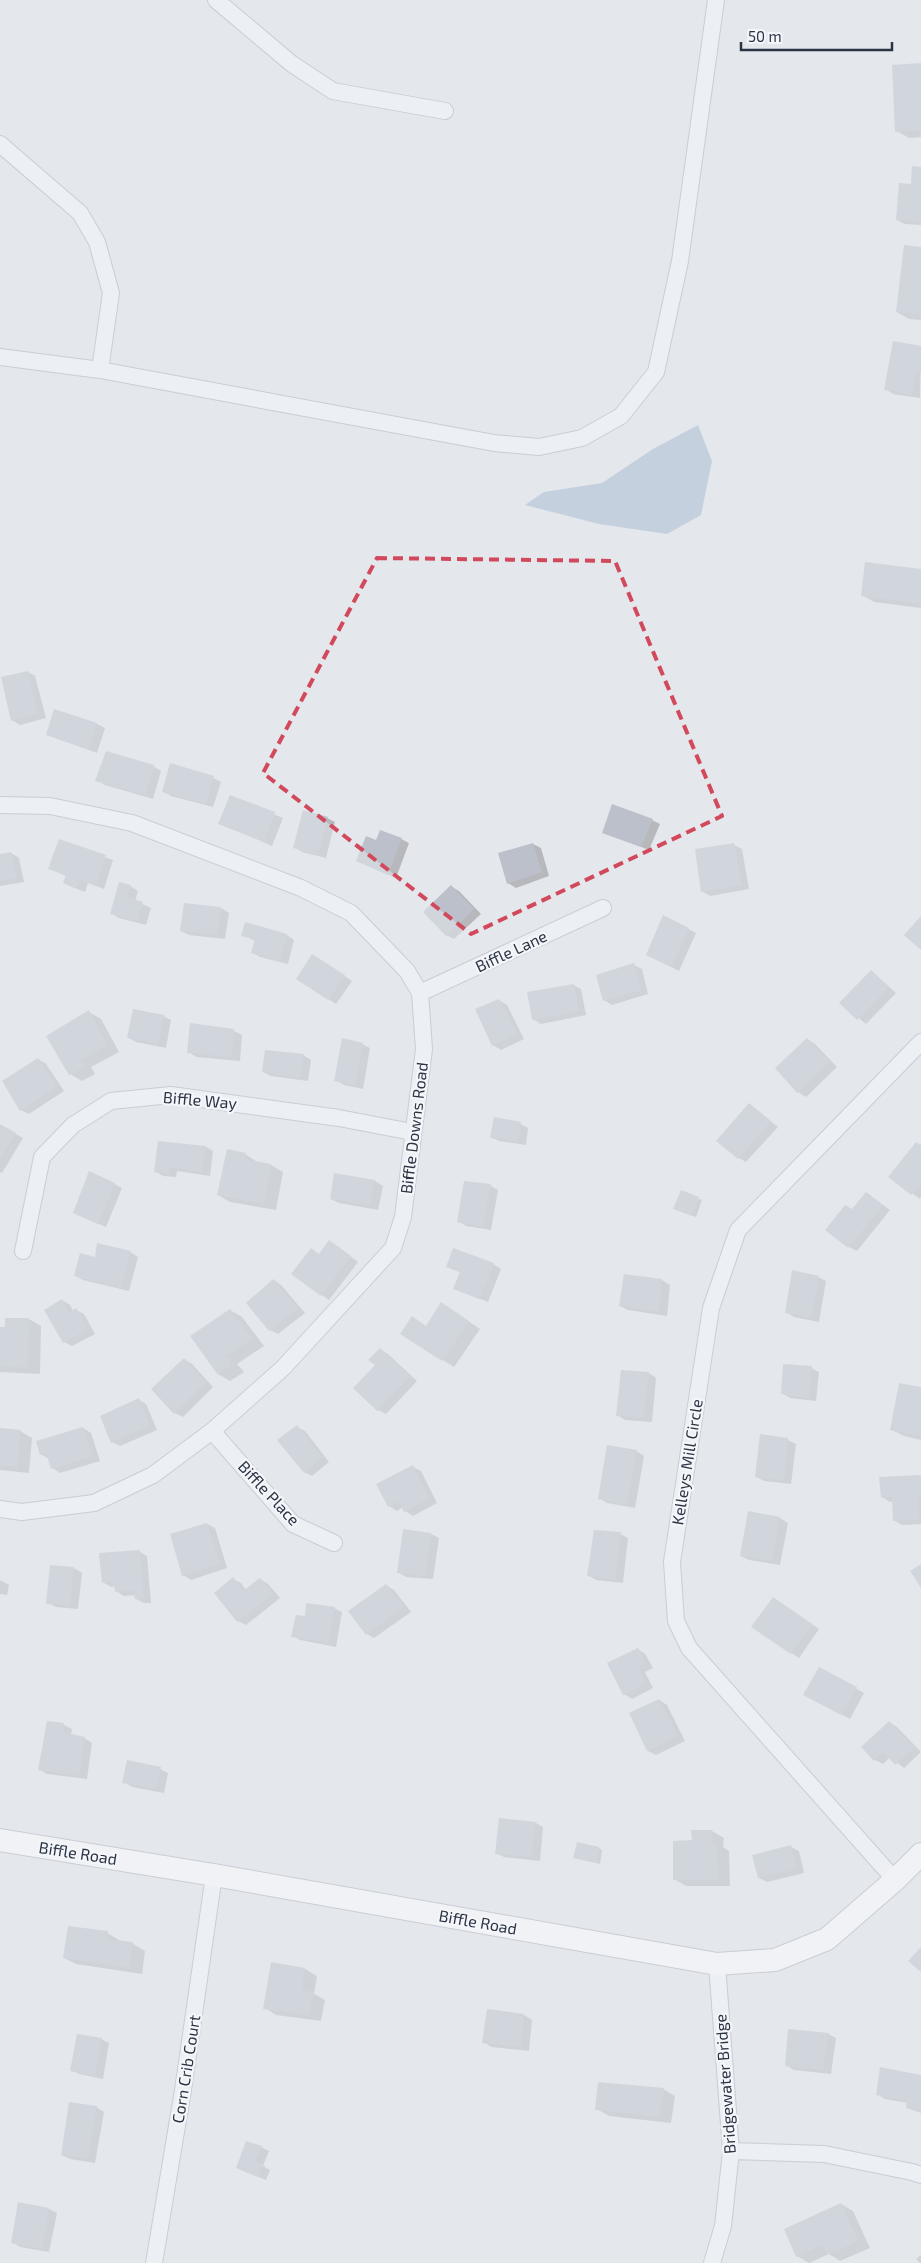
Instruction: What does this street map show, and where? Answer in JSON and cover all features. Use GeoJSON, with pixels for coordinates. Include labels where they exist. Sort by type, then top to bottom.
{"type":"FeatureCollection","features":[{"type":"Feature","properties":{"kind":"street"},"geometry":{"type":"LineString","coordinates":[[216,0],[292,64],[333,91],[445,111]]}},
{"type":"Feature","properties":{"kind":"street"},"geometry":{"type":"LineString","coordinates":[[0,357],[100,370],[494,443],[539,448],[582,438],[621,416],[656,372],[680,261],[716,0]]}},
{"type":"Feature","properties":{"kind":"street"},"geometry":{"type":"LineString","coordinates":[[0,144],[80,214],[97,242],[111,293],[100,370]]}},
{"type":"Feature","properties":{"kind":"street","name":"Biffle Downs Road"},"geometry":{"type":"LineString","coordinates":[[0,804],[50,806],[132,823],[301,888],[351,913],[407,971],[420,993],[424,1049],[412,1132],[403,1217],[393,1248],[283,1368],[212,1431],[153,1475],[94,1503],[22,1512],[0,1509]]}},
{"type":"Feature","properties":{"kind":"street","name":"Biffle Lane"},"geometry":{"type":"LineString","coordinates":[[420,993],[603,908]]}},
{"type":"Feature","properties":{"kind":"street","name":"Kelleys Mill Circle"},"geometry":{"type":"LineString","coordinates":[[895,1880],[689,1648],[676,1621],[672,1562],[711,1308],[738,1230],[921,1042]]}},
{"type":"Feature","properties":{"kind":"street","name":"Biffle Way"},"geometry":{"type":"LineString","coordinates":[[23,1251],[42,1157],[73,1125],[111,1101],[172,1094],[339,1118],[412,1132]]}},
{"type":"Feature","properties":{"kind":"street","name":"Biffle Place"},"geometry":{"type":"LineString","coordinates":[[212,1431],[293,1524],[334,1543]]}},
{"type":"Feature","properties":{"kind":"street","name":"Biffle Road"},"geometry":{"type":"LineString","coordinates":[[0,1840],[214,1875],[716,1964],[775,1960],[827,1939],[895,1880],[921,1854]]}},
{"type":"Feature","properties":{"kind":"street","name":"Corn Crib Court"},"geometry":{"type":"LineString","coordinates":[[154,2263],[183,2090],[214,1875]]}},
{"type":"Feature","properties":{"kind":"street","name":"Bridgewater Bridge"},"geometry":{"type":"LineString","coordinates":[[712,2263],[723,2226],[731,2151],[716,1964]]}},
{"type":"Feature","properties":{"kind":"street"},"geometry":{"type":"LineString","coordinates":[[731,2151],[824,2154],[921,2175]]}},
{"type":"Feature","properties":{"kind":"highlighted area"},"geometry":{"type":"Polygon","coordinates":[[[377,558],[615,561],[722,816],[471,934],[263,773],[377,558]]]}},
{"type":"Feature","properties":{"kind":"water"},"geometry":{"type":"Polygon","coordinates":[[[698,425],[712,461],[701,515],[667,534],[599,524],[525,505],[544,492],[602,483],[653,449],[698,425]]]}},
{"type":"Feature","properties":{"kind":"building"},"geometry":{"type":"Polygon","coordinates":[[[921,63],[921,131],[895,132],[892,65],[921,63]]]}},
{"type":"Feature","properties":{"kind":"building"},"geometry":{"type":"Polygon","coordinates":[[[912,166],[921,167],[921,222],[896,220],[899,183],[911,184],[912,166]]]}},
{"type":"Feature","properties":{"kind":"building"},"geometry":{"type":"Polygon","coordinates":[[[904,245],[921,247],[921,315],[896,312],[904,245]]]}},
{"type":"Feature","properties":{"kind":"building"},"geometry":{"type":"Polygon","coordinates":[[[893,341],[921,346],[921,373],[916,372],[912,395],[884,390],[893,341]]]}},
{"type":"Feature","properties":{"kind":"building"},"geometry":{"type":"Polygon","coordinates":[[[865,562],[921,569],[921,604],[861,596],[865,562]]]}},
{"type":"Feature","properties":{"kind":"building"},"geometry":{"type":"Polygon","coordinates":[[[28,671],[38,714],[11,721],[1,677],[28,671]]]}},
{"type":"Feature","properties":{"kind":"building"},"geometry":{"type":"Polygon","coordinates":[[[54,709],[97,723],[89,750],[46,735],[54,709]]]}},
{"type":"Feature","properties":{"kind":"building"},"geometry":{"type":"Polygon","coordinates":[[[106,751],[154,765],[145,795],[95,781],[106,751]]]}},
{"type":"Feature","properties":{"kind":"building"},"geometry":{"type":"Polygon","coordinates":[[[170,763],[214,776],[206,804],[162,792],[170,763]]]}},
{"type":"Feature","properties":{"kind":"building"},"geometry":{"type":"Polygon","coordinates":[[[230,795],[275,812],[264,842],[218,824],[230,795]]]}},
{"type":"Feature","properties":{"kind":"building"},"geometry":{"type":"Polygon","coordinates":[[[612,804],[653,819],[641,847],[602,833],[612,804]]]}},
{"type":"Feature","properties":{"kind":"building"},"geometry":{"type":"Polygon","coordinates":[[[303,810],[328,817],[318,855],[293,848],[303,810]]]}},
{"type":"Feature","properties":{"kind":"building"},"geometry":{"type":"Polygon","coordinates":[[[380,830],[402,838],[388,875],[356,861],[366,836],[376,840],[380,830]]]}},
{"type":"Feature","properties":{"kind":"building"},"geometry":{"type":"Polygon","coordinates":[[[59,839],[106,855],[96,885],[80,879],[77,888],[63,883],[66,875],[48,869],[59,839]]]}},
{"type":"Feature","properties":{"kind":"building"},"geometry":{"type":"Polygon","coordinates":[[[533,843],[542,872],[507,884],[498,853],[533,843]]]}},
{"type":"Feature","properties":{"kind":"building"},"geometry":{"type":"Polygon","coordinates":[[[734,843],[742,885],[701,892],[695,849],[734,843]]]}},
{"type":"Feature","properties":{"kind":"building"},"geometry":{"type":"Polygon","coordinates":[[[11,852],[17,878],[0,881],[0,854],[11,852]]]}},
{"type":"Feature","properties":{"kind":"building"},"geometry":{"type":"Polygon","coordinates":[[[119,882],[131,885],[127,897],[143,902],[138,921],[110,914],[119,882]]]}},
{"type":"Feature","properties":{"kind":"building"},"geometry":{"type":"Polygon","coordinates":[[[451,885],[474,909],[446,936],[423,912],[451,885]]]}},
{"type":"Feature","properties":{"kind":"building"},"geometry":{"type":"Polygon","coordinates":[[[184,903],[221,907],[217,935],[180,931],[184,903]]]}},
{"type":"Feature","properties":{"kind":"building"},"geometry":{"type":"Polygon","coordinates":[[[663,915],[689,928],[671,967],[646,955],[663,915]]]}},
{"type":"Feature","properties":{"kind":"building"},"geometry":{"type":"Polygon","coordinates":[[[921,916],[921,950],[904,935],[921,916]]]}},
{"type":"Feature","properties":{"kind":"building"},"geometry":{"type":"Polygon","coordinates":[[[245,922],[287,934],[280,961],[251,953],[255,939],[241,936],[245,922]]]}},
{"type":"Feature","properties":{"kind":"building"},"geometry":{"type":"Polygon","coordinates":[[[312,954],[345,975],[328,1000],[296,979],[312,954]]]}},
{"type":"Feature","properties":{"kind":"building"},"geometry":{"type":"Polygon","coordinates":[[[634,963],[641,990],[603,1001],[596,975],[634,963]]]}},
{"type":"Feature","properties":{"kind":"building"},"geometry":{"type":"Polygon","coordinates":[[[871,970],[889,987],[857,1020],[839,1003],[871,970]]]}},
{"type":"Feature","properties":{"kind":"building"},"geometry":{"type":"Polygon","coordinates":[[[574,984],[579,1011],[532,1020],[527,992],[574,984]]]}},
{"type":"Feature","properties":{"kind":"building"},"geometry":{"type":"Polygon","coordinates":[[[499,999],[517,1034],[492,1046],[475,1009],[499,999]]]}},
{"type":"Feature","properties":{"kind":"building"},"geometry":{"type":"Polygon","coordinates":[[[133,1009],[164,1015],[158,1044],[127,1038],[133,1009]]]}},
{"type":"Feature","properties":{"kind":"building"},"geometry":{"type":"Polygon","coordinates":[[[89,1010],[108,1045],[80,1060],[84,1067],[69,1075],[46,1036],[89,1010]]]}},
{"type":"Feature","properties":{"kind":"building"},"geometry":{"type":"Polygon","coordinates":[[[190,1023],[234,1029],[232,1057],[187,1053],[190,1023]]]}},
{"type":"Feature","properties":{"kind":"building"},"geometry":{"type":"Polygon","coordinates":[[[342,1038],[363,1043],[355,1086],[334,1081],[342,1038]]]}},
{"type":"Feature","properties":{"kind":"building"},"geometry":{"type":"Polygon","coordinates":[[[807,1038],[830,1062],[797,1093],[775,1068],[807,1038]]]}},
{"type":"Feature","properties":{"kind":"building"},"geometry":{"type":"Polygon","coordinates":[[[265,1050],[304,1054],[300,1078],[262,1072],[265,1050]]]}},
{"type":"Feature","properties":{"kind":"building"},"geometry":{"type":"Polygon","coordinates":[[[38,1058],[57,1086],[20,1111],[2,1081],[38,1058]]]}},
{"type":"Feature","properties":{"kind":"building"},"geometry":{"type":"Polygon","coordinates":[[[749,1103],[771,1121],[738,1159],[716,1141],[749,1103]]]}},
{"type":"Feature","properties":{"kind":"building"},"geometry":{"type":"Polygon","coordinates":[[[494,1117],[521,1122],[518,1142],[490,1138],[494,1117]]]}},
{"type":"Feature","properties":{"kind":"building"},"geometry":{"type":"Polygon","coordinates":[[[0,1124],[16,1133],[0,1159],[0,1124]]]}},
{"type":"Feature","properties":{"kind":"building"},"geometry":{"type":"Polygon","coordinates":[[[158,1141],[206,1146],[202,1172],[170,1168],[169,1174],[154,1172],[158,1141]]]}},
{"type":"Feature","properties":{"kind":"building"},"geometry":{"type":"Polygon","coordinates":[[[916,1142],[921,1145],[921,1184],[911,1195],[888,1177],[916,1142]]]}},
{"type":"Feature","properties":{"kind":"building"},"geometry":{"type":"Polygon","coordinates":[[[227,1149],[246,1153],[245,1159],[271,1164],[264,1204],[217,1195],[227,1149]]]}},
{"type":"Feature","properties":{"kind":"building"},"geometry":{"type":"Polygon","coordinates":[[[89,1171],[115,1183],[98,1224],[73,1213],[89,1171]]]}},
{"type":"Feature","properties":{"kind":"building"},"geometry":{"type":"Polygon","coordinates":[[[334,1173],[375,1180],[370,1206],[330,1199],[334,1173]]]}},
{"type":"Feature","properties":{"kind":"building"},"geometry":{"type":"Polygon","coordinates":[[[464,1181],[491,1184],[483,1227],[457,1222],[464,1181]]]}},
{"type":"Feature","properties":{"kind":"building"},"geometry":{"type":"Polygon","coordinates":[[[681,1190],[699,1197],[692,1216],[673,1209],[681,1190]]]}},
{"type":"Feature","properties":{"kind":"building"},"geometry":{"type":"Polygon","coordinates":[[[866,1192],[883,1205],[848,1248],[825,1230],[845,1205],[852,1209],[866,1192]]]}},
{"type":"Feature","properties":{"kind":"building"},"geometry":{"type":"Polygon","coordinates":[[[329,1240],[351,1256],[321,1296],[291,1274],[311,1248],[319,1254],[329,1240]]]}},
{"type":"Feature","properties":{"kind":"building"},"geometry":{"type":"Polygon","coordinates":[[[97,1243],[131,1251],[121,1288],[74,1276],[80,1253],[95,1257],[97,1243]]]}},
{"type":"Feature","properties":{"kind":"building"},"geometry":{"type":"Polygon","coordinates":[[[453,1248],[494,1263],[479,1299],[453,1289],[460,1272],[446,1267],[453,1248]]]}},
{"type":"Feature","properties":{"kind":"building"},"geometry":{"type":"Polygon","coordinates":[[[792,1270],[819,1276],[811,1318],[785,1313],[792,1270]]]}},
{"type":"Feature","properties":{"kind":"building"},"geometry":{"type":"Polygon","coordinates":[[[624,1274],[662,1279],[659,1312],[619,1306],[624,1274]]]}},
{"type":"Feature","properties":{"kind":"building"},"geometry":{"type":"Polygon","coordinates":[[[273,1279],[298,1308],[269,1331],[246,1303],[273,1279]]]}},
{"type":"Feature","properties":{"kind":"building"},"geometry":{"type":"Polygon","coordinates":[[[62,1299],[69,1312],[76,1308],[88,1329],[63,1343],[44,1310],[62,1299]]]}},
{"type":"Feature","properties":{"kind":"building"},"geometry":{"type":"Polygon","coordinates":[[[441,1302],[469,1321],[442,1361],[400,1334],[412,1316],[426,1326],[441,1302]]]}},
{"type":"Feature","properties":{"kind":"building"},"geometry":{"type":"Polygon","coordinates":[[[230,1309],[253,1339],[226,1356],[232,1365],[218,1375],[190,1336],[230,1309]]]}},
{"type":"Feature","properties":{"kind":"building"},"geometry":{"type":"Polygon","coordinates":[[[5,1318],[29,1318],[28,1368],[0,1366],[0,1327],[5,1327],[5,1318]]]}},
{"type":"Feature","properties":{"kind":"building"},"geometry":{"type":"Polygon","coordinates":[[[380,1348],[410,1376],[377,1411],[353,1388],[375,1365],[368,1360],[380,1348]]]}},
{"type":"Feature","properties":{"kind":"building"},"geometry":{"type":"Polygon","coordinates":[[[184,1358],[206,1382],[174,1414],[151,1389],[184,1358]]]}},
{"type":"Feature","properties":{"kind":"building"},"geometry":{"type":"Polygon","coordinates":[[[783,1364],[812,1366],[809,1398],[781,1394],[783,1364]]]}},
{"type":"Feature","properties":{"kind":"building"},"geometry":{"type":"Polygon","coordinates":[[[621,1370],[649,1372],[644,1418],[616,1416],[621,1370]]]}},
{"type":"Feature","properties":{"kind":"building"},"geometry":{"type":"Polygon","coordinates":[[[899,1383],[921,1387],[921,1436],[890,1430],[899,1383]]]}},
{"type":"Feature","properties":{"kind":"building"},"geometry":{"type":"Polygon","coordinates":[[[139,1398],[150,1425],[111,1443],[100,1416],[139,1398]]]}},
{"type":"Feature","properties":{"kind":"building"},"geometry":{"type":"Polygon","coordinates":[[[297,1425],[322,1457],[304,1473],[277,1440],[297,1425]]]}},
{"type":"Feature","properties":{"kind":"building"},"geometry":{"type":"Polygon","coordinates":[[[83,1427],[93,1456],[51,1469],[46,1453],[40,1455],[36,1441],[83,1427]]]}},
{"type":"Feature","properties":{"kind":"building"},"geometry":{"type":"Polygon","coordinates":[[[0,1428],[21,1430],[17,1467],[0,1465],[0,1428]]]}},
{"type":"Feature","properties":{"kind":"building"},"geometry":{"type":"Polygon","coordinates":[[[760,1434],[788,1438],[784,1480],[755,1477],[760,1434]]]}},
{"type":"Feature","properties":{"kind":"building"},"geometry":{"type":"Polygon","coordinates":[[[607,1445],[637,1450],[627,1505],[598,1499],[607,1445]]]}},
{"type":"Feature","properties":{"kind":"building"},"geometry":{"type":"Polygon","coordinates":[[[413,1465],[430,1498],[404,1512],[398,1501],[388,1507],[376,1484],[413,1465]]]}},
{"type":"Feature","properties":{"kind":"building"},"geometry":{"type":"Polygon","coordinates":[[[921,1475],[921,1494],[918,1494],[919,1520],[893,1521],[892,1497],[881,1498],[879,1477],[921,1475]]]}},
{"type":"Feature","properties":{"kind":"building"},"geometry":{"type":"Polygon","coordinates":[[[748,1511],[780,1517],[772,1561],[740,1556],[748,1511]]]}},
{"type":"Feature","properties":{"kind":"building"},"geometry":{"type":"Polygon","coordinates":[[[207,1523],[220,1563],[182,1576],[170,1534],[207,1523]]]}},
{"type":"Feature","properties":{"kind":"building"},"geometry":{"type":"Polygon","coordinates":[[[403,1529],[431,1533],[425,1576],[397,1573],[403,1529]]]}},
{"type":"Feature","properties":{"kind":"building"},"geometry":{"type":"Polygon","coordinates":[[[594,1530],[621,1532],[615,1580],[587,1576],[594,1530]]]}},
{"type":"Feature","properties":{"kind":"building"},"geometry":{"type":"Polygon","coordinates":[[[140,1550],[144,1599],[135,1599],[133,1590],[115,1592],[113,1581],[102,1583],[99,1553],[140,1550]]]}},
{"type":"Feature","properties":{"kind":"building"},"geometry":{"type":"Polygon","coordinates":[[[921,1564],[921,1588],[910,1571],[921,1564]]]}},
{"type":"Feature","properties":{"kind":"building"},"geometry":{"type":"Polygon","coordinates":[[[50,1565],[74,1567],[70,1605],[46,1604],[50,1565]]]}},
{"type":"Feature","properties":{"kind":"building"},"geometry":{"type":"Polygon","coordinates":[[[233,1577],[243,1591],[260,1578],[273,1594],[237,1622],[214,1593],[233,1577]]]}},
{"type":"Feature","properties":{"kind":"building"},"geometry":{"type":"Polygon","coordinates":[[[386,1584],[404,1607],[366,1635],[348,1611],[386,1584]]]}},
{"type":"Feature","properties":{"kind":"building"},"geometry":{"type":"Polygon","coordinates":[[[773,1597],[812,1624],[791,1654],[751,1627],[773,1597]]]}},
{"type":"Feature","properties":{"kind":"building"},"geometry":{"type":"Polygon","coordinates":[[[306,1603],[335,1607],[328,1643],[291,1637],[296,1615],[305,1616],[306,1603]]]}},
{"type":"Feature","properties":{"kind":"building"},"geometry":{"type":"Polygon","coordinates":[[[638,1648],[646,1664],[638,1667],[646,1683],[623,1695],[607,1663],[638,1648]]]}},
{"type":"Feature","properties":{"kind":"building"},"geometry":{"type":"Polygon","coordinates":[[[819,1667],[857,1687],[841,1715],[803,1695],[819,1667]]]}},
{"type":"Feature","properties":{"kind":"building"},"geometry":{"type":"Polygon","coordinates":[[[659,1699],[678,1736],[647,1751],[629,1713],[659,1699]]]}},
{"type":"Feature","properties":{"kind":"building"},"geometry":{"type":"Polygon","coordinates":[[[47,1721],[64,1723],[63,1732],[85,1737],[79,1776],[38,1770],[47,1721]]]}},
{"type":"Feature","properties":{"kind":"building"},"geometry":{"type":"Polygon","coordinates":[[[889,1721],[914,1747],[895,1765],[883,1751],[874,1761],[861,1747],[889,1721]]]}},
{"type":"Feature","properties":{"kind":"building"},"geometry":{"type":"Polygon","coordinates":[[[127,1760],[161,1767],[156,1789],[122,1783],[127,1760]]]}},
{"type":"Feature","properties":{"kind":"building"},"geometry":{"type":"Polygon","coordinates":[[[499,1818],[536,1822],[532,1857],[495,1854],[499,1818]]]}},
{"type":"Feature","properties":{"kind":"building"},"geometry":{"type":"Polygon","coordinates":[[[691,1830],[712,1830],[712,1842],[717,1843],[718,1880],[673,1880],[673,1841],[692,1840],[691,1830]]]}},
{"type":"Feature","properties":{"kind":"building"},"geometry":{"type":"Polygon","coordinates":[[[577,1842],[599,1847],[597,1863],[573,1858],[577,1842]]]}},
{"type":"Feature","properties":{"kind":"building"},"geometry":{"type":"Polygon","coordinates":[[[791,1845],[797,1869],[758,1878],[752,1855],[791,1845]]]}},
{"type":"Feature","properties":{"kind":"building"},"geometry":{"type":"Polygon","coordinates":[[[68,1926],[108,1931],[107,1939],[133,1942],[130,1968],[63,1958],[68,1926]]]}},
{"type":"Feature","properties":{"kind":"building"},"geometry":{"type":"Polygon","coordinates":[[[921,1947],[921,1972],[908,1961],[921,1947]]]}},
{"type":"Feature","properties":{"kind":"building"},"geometry":{"type":"Polygon","coordinates":[[[271,1962],[305,1968],[302,1990],[314,1992],[309,2015],[263,2009],[271,1962]]]}},
{"type":"Feature","properties":{"kind":"building"},"geometry":{"type":"Polygon","coordinates":[[[487,2009],[524,2014],[521,2047],[482,2043],[487,2009]]]}},
{"type":"Feature","properties":{"kind":"building"},"geometry":{"type":"Polygon","coordinates":[[[788,2029],[829,2033],[823,2070],[785,2066],[788,2029]]]}},
{"type":"Feature","properties":{"kind":"building"},"geometry":{"type":"Polygon","coordinates":[[[77,2034],[102,2038],[95,2076],[70,2071],[77,2034]]]}},
{"type":"Feature","properties":{"kind":"building"},"geometry":{"type":"Polygon","coordinates":[[[880,2067],[921,2075],[921,2111],[906,2108],[907,2101],[876,2095],[880,2067]]]}},
{"type":"Feature","properties":{"kind":"building"},"geometry":{"type":"Polygon","coordinates":[[[598,2082],[664,2088],[659,2117],[595,2110],[598,2082]]]}},
{"type":"Feature","properties":{"kind":"building"},"geometry":{"type":"Polygon","coordinates":[[[69,2102],[97,2106],[88,2159],[61,2155],[69,2102]]]}},
{"type":"Feature","properties":{"kind":"building"},"geometry":{"type":"Polygon","coordinates":[[[246,2141],[262,2146],[255,2161],[263,2164],[258,2177],[236,2168],[246,2141]]]}},
{"type":"Feature","properties":{"kind":"building"},"geometry":{"type":"Polygon","coordinates":[[[18,2202],[49,2208],[42,2249],[11,2243],[18,2202]]]}},
{"type":"Feature","properties":{"kind":"building"},"geometry":{"type":"Polygon","coordinates":[[[841,2203],[858,2241],[827,2255],[823,2245],[796,2257],[784,2229],[841,2203]]]}}]}
